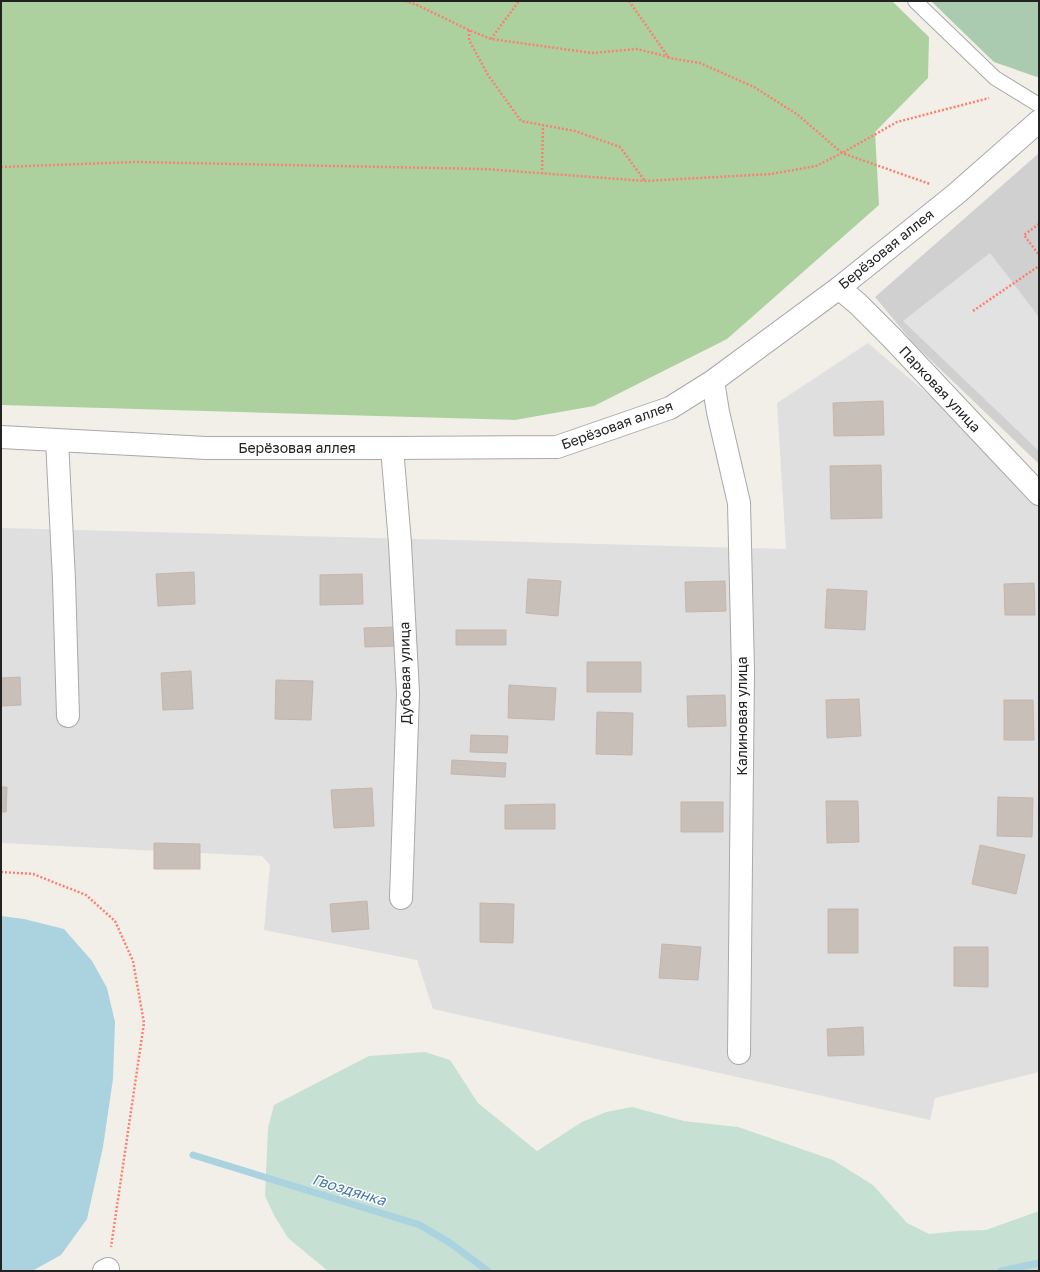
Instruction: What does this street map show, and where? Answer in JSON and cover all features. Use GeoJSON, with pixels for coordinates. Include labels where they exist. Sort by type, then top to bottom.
{"type":"FeatureCollection","features":[{"type":"Feature","properties":{"kind":"street","name":"Берёзовая аллея"},"geometry":{"type":"LineString","coordinates":[[1,437],[206,448],[557,447],[670,408],[713,381],[838,288],[956,194],[1039,121]]}},
{"type":"Feature","properties":{"kind":"street","name":"Парковая улица"},"geometry":{"type":"LineString","coordinates":[[838,288],[858,304],[892,338],[1039,494]]}},
{"type":"Feature","properties":{"kind":"street","name":"Калиновая улица"},"geometry":{"type":"LineString","coordinates":[[713,381],[718,412],[739,503],[743,671],[739,1054]]}},
{"type":"Feature","properties":{"kind":"street"},"geometry":{"type":"LineString","coordinates":[[57,440],[64,580],[68,716]]}},
{"type":"Feature","properties":{"kind":"street","name":"Дубовая улица"},"geometry":{"type":"LineString","coordinates":[[392,448],[400,543],[408,692],[401,898]]}},
{"type":"Feature","properties":{"kind":"lane"},"geometry":{"type":"LineString","coordinates":[[915,1],[995,78],[1039,105]]}},
{"type":"Feature","properties":{"kind":"path"},"geometry":{"type":"LineString","coordinates":[[405,1],[491,39],[592,53],[637,49],[669,58],[700,63],[754,87],[798,116],[842,152],[956,194]]}},
{"type":"Feature","properties":{"kind":"path"},"geometry":{"type":"LineString","coordinates":[[491,39],[519,1]]}},
{"type":"Feature","properties":{"kind":"path"},"geometry":{"type":"LineString","coordinates":[[629,1],[669,58]]}},
{"type":"Feature","properties":{"kind":"path"},"geometry":{"type":"LineString","coordinates":[[469,30],[469,40],[488,75],[521,121],[575,131],[620,147],[645,181]]}},
{"type":"Feature","properties":{"kind":"path"},"geometry":{"type":"LineString","coordinates":[[1,167],[143,162],[485,169],[645,181],[771,174],[816,166],[897,122],[1016,91]]}},
{"type":"Feature","properties":{"kind":"path"},"geometry":{"type":"LineString","coordinates":[[542,174],[543,125]]}},
{"type":"Feature","properties":{"kind":"path"},"geometry":{"type":"LineString","coordinates":[[1039,224],[1024,235],[1039,255]]}},
{"type":"Feature","properties":{"kind":"path"},"geometry":{"type":"LineString","coordinates":[[973,311],[1039,266]]}},
{"type":"Feature","properties":{"kind":"path"},"geometry":{"type":"LineString","coordinates":[[1,872],[33,874],[86,895],[115,921],[133,961],[144,1024],[106,1270]]}},
{"type":"Feature","properties":{"kind":"shaded area"},"geometry":{"type":"Polygon","coordinates":[[[1039,153],[1039,464],[914,344],[875,297],[1039,153]]]}},
{"type":"Feature","properties":{"kind":"shaded area"},"geometry":{"type":"Polygon","coordinates":[[[990,253],[1039,317],[1039,451],[903,321],[990,253]]]}},
{"type":"Feature","properties":{"kind":"shaded area"},"geometry":{"type":"Polygon","coordinates":[[[868,343],[1039,489],[1039,1072],[935,1098],[930,1120],[433,1009],[417,960],[264,930],[270,865],[262,856],[1,843],[1,528],[786,549],[777,403],[868,343]]]}},
{"type":"Feature","properties":{"kind":"green space"},"geometry":{"type":"Polygon","coordinates":[[[1,1],[892,1],[929,37],[928,78],[875,132],[879,205],[727,339],[594,406],[515,420],[1,405],[1,1]]]}},
{"type":"Feature","properties":{"kind":"green space"},"geometry":{"type":"Polygon","coordinates":[[[931,1],[1039,1],[1039,76],[1037,77],[994,62],[931,1]]]}},
{"type":"Feature","properties":{"kind":"green space"},"geometry":{"type":"Polygon","coordinates":[[[425,1052],[450,1060],[478,1103],[537,1151],[582,1122],[606,1112],[632,1107],[684,1121],[738,1127],[833,1160],[873,1185],[907,1223],[929,1234],[986,1230],[1039,1211],[1039,1271],[328,1271],[288,1238],[275,1217],[265,1196],[268,1128],[274,1105],[369,1056],[425,1052]]]}},
{"type":"Feature","properties":{"kind":"water"},"geometry":{"type":"Polygon","coordinates":[[[1,916],[24,919],[64,929],[92,961],[107,988],[115,1022],[113,1079],[103,1147],[87,1219],[61,1255],[32,1271],[1,1271],[1,916]]]}},
{"type":"Feature","properties":{"kind":"building"},"geometry":{"type":"Polygon","coordinates":[[[883,401],[884,435],[834,436],[833,403],[883,401]]]}},
{"type":"Feature","properties":{"kind":"building"},"geometry":{"type":"Polygon","coordinates":[[[881,465],[882,518],[831,519],[830,466],[881,465]]]}},
{"type":"Feature","properties":{"kind":"building"},"geometry":{"type":"Polygon","coordinates":[[[194,572],[195,604],[158,606],[156,574],[194,572]]]}},
{"type":"Feature","properties":{"kind":"building"},"geometry":{"type":"Polygon","coordinates":[[[362,574],[363,604],[320,605],[320,575],[362,574]]]}},
{"type":"Feature","properties":{"kind":"building"},"geometry":{"type":"Polygon","coordinates":[[[528,579],[561,581],[558,616],[526,613],[528,579]]]}},
{"type":"Feature","properties":{"kind":"building"},"geometry":{"type":"Polygon","coordinates":[[[725,581],[726,611],[686,612],[685,582],[725,581]]]}},
{"type":"Feature","properties":{"kind":"building"},"geometry":{"type":"Polygon","coordinates":[[[1034,583],[1035,615],[1005,615],[1004,584],[1034,583]]]}},
{"type":"Feature","properties":{"kind":"building"},"geometry":{"type":"Polygon","coordinates":[[[827,589],[867,591],[865,630],[825,628],[827,589]]]}},
{"type":"Feature","properties":{"kind":"building"},"geometry":{"type":"Polygon","coordinates":[[[396,627],[397,646],[365,647],[364,628],[396,627]]]}},
{"type":"Feature","properties":{"kind":"building"},"geometry":{"type":"Polygon","coordinates":[[[456,630],[506,630],[506,645],[456,645],[456,630]]]}},
{"type":"Feature","properties":{"kind":"building"},"geometry":{"type":"Polygon","coordinates":[[[587,662],[641,662],[641,692],[587,692],[587,662]]]}},
{"type":"Feature","properties":{"kind":"building"},"geometry":{"type":"Polygon","coordinates":[[[191,671],[193,709],[163,710],[161,673],[191,671]]]}},
{"type":"Feature","properties":{"kind":"building"},"geometry":{"type":"Polygon","coordinates":[[[20,677],[21,705],[1,706],[1,678],[20,677]]]}},
{"type":"Feature","properties":{"kind":"building"},"geometry":{"type":"Polygon","coordinates":[[[276,680],[313,681],[311,720],[275,719],[276,680]]]}},
{"type":"Feature","properties":{"kind":"building"},"geometry":{"type":"Polygon","coordinates":[[[509,685],[556,688],[554,720],[508,718],[509,685]]]}},
{"type":"Feature","properties":{"kind":"building"},"geometry":{"type":"Polygon","coordinates":[[[725,695],[726,726],[688,727],[687,696],[725,695]]]}},
{"type":"Feature","properties":{"kind":"building"},"geometry":{"type":"Polygon","coordinates":[[[859,699],[861,736],[827,738],[826,700],[859,699]]]}},
{"type":"Feature","properties":{"kind":"building"},"geometry":{"type":"Polygon","coordinates":[[[1004,700],[1033,700],[1034,740],[1004,740],[1004,700]]]}},
{"type":"Feature","properties":{"kind":"building"},"geometry":{"type":"Polygon","coordinates":[[[597,712],[633,713],[632,755],[596,754],[597,712]]]}},
{"type":"Feature","properties":{"kind":"building"},"geometry":{"type":"Polygon","coordinates":[[[471,735],[508,736],[507,753],[470,752],[471,735]]]}},
{"type":"Feature","properties":{"kind":"building"},"geometry":{"type":"Polygon","coordinates":[[[452,760],[506,763],[505,777],[451,774],[452,760]]]}},
{"type":"Feature","properties":{"kind":"building"},"geometry":{"type":"Polygon","coordinates":[[[1,787],[7,787],[6,812],[1,812],[1,787]]]}},
{"type":"Feature","properties":{"kind":"building"},"geometry":{"type":"Polygon","coordinates":[[[372,788],[374,826],[334,828],[331,790],[372,788]]]}},
{"type":"Feature","properties":{"kind":"building"},"geometry":{"type":"Polygon","coordinates":[[[998,797],[1033,798],[1032,837],[997,836],[998,797]]]}},
{"type":"Feature","properties":{"kind":"building"},"geometry":{"type":"Polygon","coordinates":[[[826,801],[858,801],[859,842],[827,843],[826,801]]]}},
{"type":"Feature","properties":{"kind":"building"},"geometry":{"type":"Polygon","coordinates":[[[681,802],[723,802],[723,832],[681,832],[681,802]]]}},
{"type":"Feature","properties":{"kind":"building"},"geometry":{"type":"Polygon","coordinates":[[[555,804],[555,829],[505,829],[505,805],[555,804]]]}},
{"type":"Feature","properties":{"kind":"building"},"geometry":{"type":"Polygon","coordinates":[[[154,843],[200,844],[200,869],[154,869],[154,843]]]}},
{"type":"Feature","properties":{"kind":"building"},"geometry":{"type":"Polygon","coordinates":[[[980,845],[1025,855],[1016,894],[972,884],[980,845]]]}},
{"type":"Feature","properties":{"kind":"building"},"geometry":{"type":"Polygon","coordinates":[[[367,901],[369,929],[332,932],[330,904],[367,901]]]}},
{"type":"Feature","properties":{"kind":"building"},"geometry":{"type":"Polygon","coordinates":[[[480,903],[514,904],[513,943],[480,942],[480,903]]]}},
{"type":"Feature","properties":{"kind":"building"},"geometry":{"type":"Polygon","coordinates":[[[828,909],[858,909],[858,953],[828,953],[828,909]]]}},
{"type":"Feature","properties":{"kind":"building"},"geometry":{"type":"Polygon","coordinates":[[[662,944],[701,947],[698,980],[659,978],[662,944]]]}},
{"type":"Feature","properties":{"kind":"building"},"geometry":{"type":"Polygon","coordinates":[[[954,947],[988,947],[988,987],[954,986],[954,947]]]}},
{"type":"Feature","properties":{"kind":"building"},"geometry":{"type":"Polygon","coordinates":[[[863,1027],[864,1055],[828,1056],[827,1029],[863,1027]]]}},
{"type":"Feature","properties":{"kind":"waterway","name":"Гвоздянка"},"geometry":{"type":"LineString","coordinates":[[193,1155],[420,1225],[450,1243],[488,1271]]}},
{"type":"Feature","properties":{"kind":"waterway","name":"Гвоздянка"},"geometry":{"type":"LineString","coordinates":[[1001,1271],[1039,1263]]}}]}
